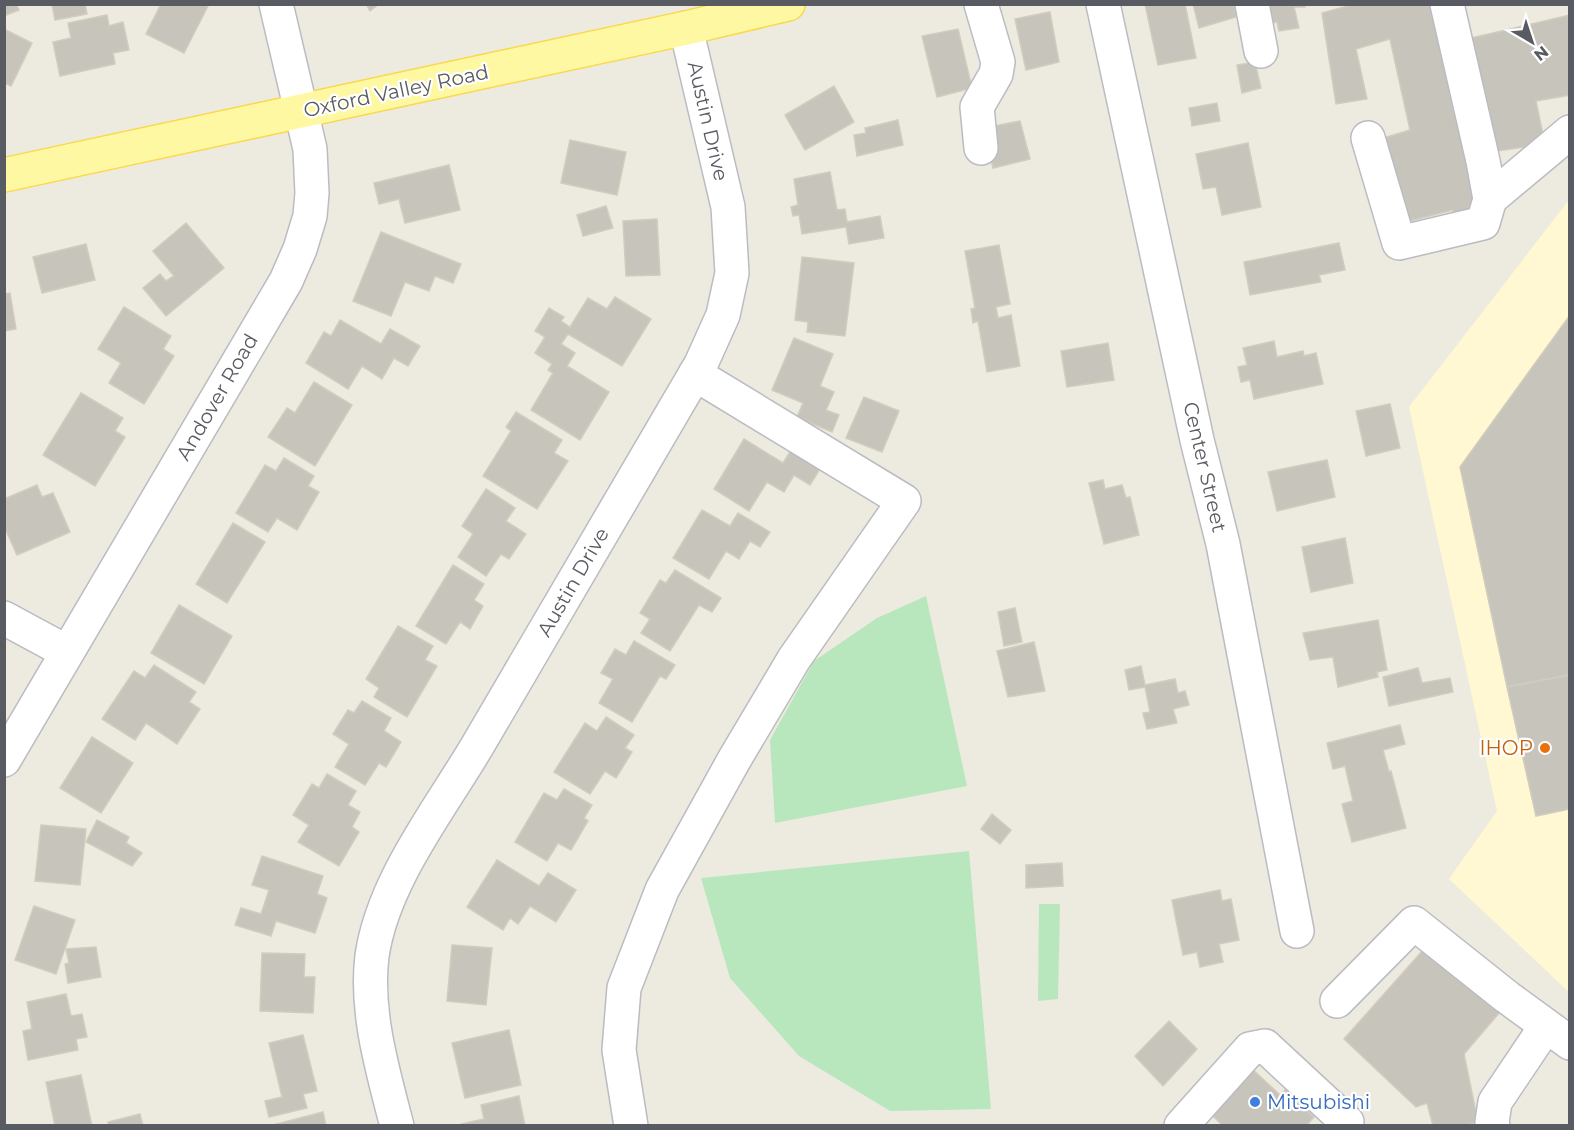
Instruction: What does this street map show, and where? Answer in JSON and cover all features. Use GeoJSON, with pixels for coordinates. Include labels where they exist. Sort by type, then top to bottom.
{"type":"FeatureCollection","features":[{"type":"Feature","properties":{"kind":"main road","name":"Oxford Valley Road"},"geometry":{"type":"LineString","coordinates":[[4,175],[302,112],[788,4]]}},
{"type":"Feature","properties":{"kind":"street","name":"Andover Road"},"geometry":{"type":"LineString","coordinates":[[4,760],[286,281],[300,249],[310,216],[312,193],[310,149],[276,4]]}},
{"type":"Feature","properties":{"kind":"street"},"geometry":{"type":"LineString","coordinates":[[981,4],[998,62],[996,74],[977,107],[981,148]]}},
{"type":"Feature","properties":{"kind":"street","name":"Center Street"},"geometry":{"type":"LineString","coordinates":[[1103,4],[1195,429],[1223,544],[1297,931]]}},
{"type":"Feature","properties":{"kind":"street"},"geometry":{"type":"LineString","coordinates":[[1252,4],[1261,51]]}},
{"type":"Feature","properties":{"kind":"street"},"geometry":{"type":"LineString","coordinates":[[1368,138],[1399,243],[1483,223],[1490,199],[1447,4]]}},
{"type":"Feature","properties":{"kind":"street","name":"Austin Drive"},"geometry":{"type":"LineString","coordinates":[[397,1125],[378,1049],[371,991],[372,957],[382,914],[407,861],[695,374],[723,315],[732,273],[728,207],[686,28]]}},
{"type":"Feature","properties":{"kind":"street"},"geometry":{"type":"LineString","coordinates":[[1490,199],[1569,132]]}},
{"type":"Feature","properties":{"kind":"street"},"geometry":{"type":"LineString","coordinates":[[631,1125],[620,1050],[624,988],[663,890],[734,760],[794,660],[904,501],[695,374]]}},
{"type":"Feature","properties":{"kind":"street"},"geometry":{"type":"LineString","coordinates":[[4,618],[67,652]]}},
{"type":"Feature","properties":{"kind":"street"},"geometry":{"type":"LineString","coordinates":[[1337,1001],[1414,923],[1558,1034],[1495,1102],[1493,1125]]}},
{"type":"Feature","properties":{"kind":"street"},"geometry":{"type":"LineString","coordinates":[[1181,1125],[1250,1049],[1265,1046],[1347,1122],[1345,1125]]}},
{"type":"Feature","properties":{"kind":"shaded area"},"geometry":{"type":"Polygon","coordinates":[[[1569,200],[1569,992],[1449,879],[1497,811],[1409,407],[1569,200]]]}},
{"type":"Feature","properties":{"kind":"green space"},"geometry":{"type":"Polygon","coordinates":[[[926,596],[967,786],[775,823],[770,740],[814,661],[877,618],[926,596]]]}},
{"type":"Feature","properties":{"kind":"green space"},"geometry":{"type":"Polygon","coordinates":[[[969,851],[991,1109],[890,1111],[799,1056],[730,978],[701,878],[969,851]]]}},
{"type":"Feature","properties":{"kind":"green space"},"geometry":{"type":"Polygon","coordinates":[[[1039,904],[1060,904],[1058,999],[1038,1001],[1039,904]]]}},
{"type":"Feature","properties":{"kind":"building"},"geometry":{"type":"Polygon","coordinates":[[[4,4],[16,4],[19,10],[4,16],[4,4]]]}},
{"type":"Feature","properties":{"kind":"building"},"geometry":{"type":"Polygon","coordinates":[[[52,4],[85,4],[87,14],[55,20],[52,4]]]}},
{"type":"Feature","properties":{"kind":"building"},"geometry":{"type":"Polygon","coordinates":[[[161,4],[209,4],[184,53],[146,34],[161,4]]]}},
{"type":"Feature","properties":{"kind":"building"},"geometry":{"type":"Polygon","coordinates":[[[366,4],[379,4],[370,11],[366,4]]]}},
{"type":"Feature","properties":{"kind":"building"},"geometry":{"type":"Polygon","coordinates":[[[1145,4],[1185,4],[1196,58],[1158,65],[1145,4]]]}},
{"type":"Feature","properties":{"kind":"building"},"geometry":{"type":"Polygon","coordinates":[[[1193,4],[1234,4],[1236,17],[1199,28],[1193,4]]]}},
{"type":"Feature","properties":{"kind":"building"},"geometry":{"type":"Polygon","coordinates":[[[1264,4],[1305,4],[1305,7],[1294,7],[1299,28],[1279,31],[1277,22],[1267,24],[1264,4]]]}},
{"type":"Feature","properties":{"kind":"building"},"geometry":{"type":"Polygon","coordinates":[[[1355,4],[1430,4],[1478,210],[1453,218],[1453,210],[1405,222],[1380,139],[1410,130],[1390,39],[1356,49],[1367,99],[1336,104],[1322,13],[1355,4]]]}},
{"type":"Feature","properties":{"kind":"building"},"geometry":{"type":"Polygon","coordinates":[[[1050,12],[1059,62],[1026,70],[1015,19],[1050,12]]]}},
{"type":"Feature","properties":{"kind":"building"},"geometry":{"type":"Polygon","coordinates":[[[107,15],[109,26],[123,22],[129,50],[113,53],[115,64],[60,76],[53,42],[71,38],[68,23],[107,15]]]}},
{"type":"Feature","properties":{"kind":"building"},"geometry":{"type":"Polygon","coordinates":[[[1570,15],[1570,95],[1536,101],[1545,144],[1491,152],[1467,39],[1570,15]]]}},
{"type":"Feature","properties":{"kind":"building"},"geometry":{"type":"Polygon","coordinates":[[[4,29],[32,43],[11,86],[4,83],[4,29]]]}},
{"type":"Feature","properties":{"kind":"building"},"geometry":{"type":"Polygon","coordinates":[[[958,29],[972,88],[937,97],[922,36],[958,29]]]}},
{"type":"Feature","properties":{"kind":"building"},"geometry":{"type":"Polygon","coordinates":[[[1255,62],[1261,88],[1242,93],[1237,65],[1255,62]]]}},
{"type":"Feature","properties":{"kind":"building"},"geometry":{"type":"Polygon","coordinates":[[[834,86],[854,122],[805,150],[785,115],[834,86]]]}},
{"type":"Feature","properties":{"kind":"building"},"geometry":{"type":"Polygon","coordinates":[[[1217,103],[1220,121],[1192,126],[1189,108],[1217,103]]]}},
{"type":"Feature","properties":{"kind":"building"},"geometry":{"type":"Polygon","coordinates":[[[898,120],[903,145],[857,156],[854,135],[866,133],[865,128],[898,120]]]}},
{"type":"Feature","properties":{"kind":"building"},"geometry":{"type":"Polygon","coordinates":[[[1020,121],[1030,159],[993,168],[984,128],[1020,121]]]}},
{"type":"Feature","properties":{"kind":"building"},"geometry":{"type":"Polygon","coordinates":[[[570,140],[626,152],[617,195],[561,183],[570,140]]]}},
{"type":"Feature","properties":{"kind":"building"},"geometry":{"type":"Polygon","coordinates":[[[1248,143],[1261,207],[1222,215],[1216,187],[1203,189],[1196,154],[1248,143]]]}},
{"type":"Feature","properties":{"kind":"building"},"geometry":{"type":"Polygon","coordinates":[[[449,165],[460,210],[405,223],[399,199],[379,204],[374,183],[449,165]]]}},
{"type":"Feature","properties":{"kind":"building"},"geometry":{"type":"Polygon","coordinates":[[[830,172],[837,210],[845,209],[847,222],[880,216],[884,238],[849,244],[846,227],[802,234],[799,215],[793,216],[791,207],[798,205],[794,179],[830,172]]]}},
{"type":"Feature","properties":{"kind":"building"},"geometry":{"type":"Polygon","coordinates":[[[606,206],[613,228],[583,236],[577,215],[606,206]]]}},
{"type":"Feature","properties":{"kind":"building"},"geometry":{"type":"Polygon","coordinates":[[[657,219],[660,275],[626,276],[623,221],[657,219]]]}},
{"type":"Feature","properties":{"kind":"building"},"geometry":{"type":"Polygon","coordinates":[[[186,223],[224,268],[166,316],[143,288],[160,274],[166,281],[174,276],[153,251],[186,223]]]}},
{"type":"Feature","properties":{"kind":"building"},"geometry":{"type":"Polygon","coordinates":[[[381,232],[461,264],[453,283],[435,276],[429,291],[405,282],[391,316],[353,301],[381,232]]]}},
{"type":"Feature","properties":{"kind":"building"},"geometry":{"type":"Polygon","coordinates":[[[1339,243],[1345,270],[1319,275],[1321,282],[1250,295],[1244,262],[1339,243]]]}},
{"type":"Feature","properties":{"kind":"building"},"geometry":{"type":"Polygon","coordinates":[[[86,244],[95,280],[42,293],[33,257],[86,244]]]}},
{"type":"Feature","properties":{"kind":"building"},"geometry":{"type":"Polygon","coordinates":[[[999,245],[1010,304],[996,307],[998,318],[1011,315],[1020,366],[987,372],[978,321],[973,323],[971,309],[975,308],[965,251],[999,245]]]}},
{"type":"Feature","properties":{"kind":"building"},"geometry":{"type":"Polygon","coordinates":[[[802,257],[854,263],[845,336],[807,332],[808,322],[795,320],[802,257]]]}},
{"type":"Feature","properties":{"kind":"building"},"geometry":{"type":"Polygon","coordinates":[[[10,293],[16,329],[4,331],[4,294],[10,293]]]}},
{"type":"Feature","properties":{"kind":"building"},"geometry":{"type":"Polygon","coordinates":[[[615,297],[651,319],[622,366],[568,334],[561,344],[575,353],[567,366],[609,392],[580,440],[531,410],[553,373],[548,370],[552,364],[535,353],[545,337],[535,331],[549,308],[564,317],[561,321],[570,327],[588,298],[607,309],[615,297]]]}},
{"type":"Feature","properties":{"kind":"building"},"geometry":{"type":"Polygon","coordinates":[[[124,307],[171,336],[163,349],[174,356],[144,404],[109,383],[121,363],[98,349],[124,307]]]}},
{"type":"Feature","properties":{"kind":"building"},"geometry":{"type":"Polygon","coordinates":[[[1570,315],[1570,675],[1507,687],[1460,467],[1570,315]]]}},
{"type":"Feature","properties":{"kind":"building"},"geometry":{"type":"Polygon","coordinates":[[[340,320],[381,344],[390,329],[420,346],[408,366],[394,358],[382,379],[362,366],[348,389],[306,363],[324,332],[331,336],[340,320]]]}},
{"type":"Feature","properties":{"kind":"building"},"geometry":{"type":"Polygon","coordinates":[[[794,338],[833,354],[820,386],[834,392],[826,410],[839,415],[832,432],[797,417],[803,403],[772,390],[794,338]]]}},
{"type":"Feature","properties":{"kind":"building"},"geometry":{"type":"Polygon","coordinates":[[[1274,341],[1277,357],[1303,351],[1304,356],[1316,353],[1323,384],[1254,399],[1250,380],[1241,382],[1238,367],[1247,365],[1243,348],[1274,341]]]}},
{"type":"Feature","properties":{"kind":"building"},"geometry":{"type":"Polygon","coordinates":[[[1108,343],[1114,380],[1067,387],[1061,351],[1108,343]]]}},
{"type":"Feature","properties":{"kind":"building"},"geometry":{"type":"Polygon","coordinates":[[[314,382],[352,405],[315,466],[268,437],[287,408],[295,413],[314,382]]]}},
{"type":"Feature","properties":{"kind":"building"},"geometry":{"type":"Polygon","coordinates":[[[81,393],[123,418],[115,431],[125,437],[95,486],[43,455],[81,393]]]}},
{"type":"Feature","properties":{"kind":"building"},"geometry":{"type":"Polygon","coordinates":[[[864,397],[899,411],[882,452],[846,438],[864,397]]]}},
{"type":"Feature","properties":{"kind":"building"},"geometry":{"type":"Polygon","coordinates":[[[1390,404],[1400,448],[1366,456],[1356,411],[1390,404]]]}},
{"type":"Feature","properties":{"kind":"building"},"geometry":{"type":"Polygon","coordinates":[[[516,412],[562,440],[554,453],[568,461],[537,509],[483,476],[511,431],[506,427],[516,412]]]}},
{"type":"Feature","properties":{"kind":"building"},"geometry":{"type":"Polygon","coordinates":[[[744,439],[783,463],[792,449],[821,467],[810,485],[794,475],[784,492],[767,482],[749,511],[714,489],[744,439]]]}},
{"type":"Feature","properties":{"kind":"building"},"geometry":{"type":"Polygon","coordinates":[[[284,458],[314,476],[308,486],[319,492],[297,530],[277,518],[268,532],[236,513],[265,465],[276,471],[284,458]]]}},
{"type":"Feature","properties":{"kind":"building"},"geometry":{"type":"Polygon","coordinates":[[[1327,460],[1335,497],[1277,511],[1268,472],[1327,460]]]}},
{"type":"Feature","properties":{"kind":"building"},"geometry":{"type":"Polygon","coordinates":[[[1103,480],[1105,489],[1122,485],[1126,498],[1130,497],[1139,535],[1104,544],[1089,483],[1103,480]]]}},
{"type":"Feature","properties":{"kind":"building"},"geometry":{"type":"Polygon","coordinates":[[[37,485],[42,497],[53,493],[70,532],[17,555],[4,526],[4,499],[37,485]]]}},
{"type":"Feature","properties":{"kind":"building"},"geometry":{"type":"Polygon","coordinates":[[[486,489],[515,508],[506,521],[526,534],[509,559],[501,554],[486,576],[458,557],[473,534],[462,526],[486,489]]]}},
{"type":"Feature","properties":{"kind":"building"},"geometry":{"type":"Polygon","coordinates":[[[702,510],[730,526],[738,513],[770,532],[760,547],[750,541],[739,559],[726,551],[709,579],[673,558],[702,510]]]}},
{"type":"Feature","properties":{"kind":"building"},"geometry":{"type":"Polygon","coordinates":[[[233,523],[265,542],[227,603],[196,584],[233,523]]]}},
{"type":"Feature","properties":{"kind":"building"},"geometry":{"type":"Polygon","coordinates":[[[1345,538],[1353,583],[1311,592],[1302,547],[1345,538]]]}},
{"type":"Feature","properties":{"kind":"building"},"geometry":{"type":"Polygon","coordinates":[[[453,565],[484,584],[474,600],[483,606],[470,629],[460,622],[446,644],[416,626],[453,565]]]}},
{"type":"Feature","properties":{"kind":"building"},"geometry":{"type":"Polygon","coordinates":[[[675,570],[721,598],[712,612],[699,605],[670,651],[641,633],[650,619],[640,613],[660,580],[666,583],[675,570]]]}},
{"type":"Feature","properties":{"kind":"building"},"geometry":{"type":"Polygon","coordinates":[[[179,605],[232,636],[204,684],[151,653],[179,605]]]}},
{"type":"Feature","properties":{"kind":"building"},"geometry":{"type":"Polygon","coordinates":[[[1015,608],[1022,642],[1004,646],[998,612],[1015,608]]]}},
{"type":"Feature","properties":{"kind":"building"},"geometry":{"type":"Polygon","coordinates":[[[1378,620],[1387,670],[1377,672],[1378,677],[1338,687],[1333,657],[1310,660],[1303,633],[1378,620]]]}},
{"type":"Feature","properties":{"kind":"building"},"geometry":{"type":"Polygon","coordinates":[[[398,626],[433,646],[425,660],[437,666],[407,717],[374,697],[379,688],[366,679],[398,626]]]}},
{"type":"Feature","properties":{"kind":"building"},"geometry":{"type":"Polygon","coordinates":[[[634,641],[675,665],[666,679],[660,676],[632,722],[599,703],[613,679],[601,673],[615,649],[626,655],[634,641]]]}},
{"type":"Feature","properties":{"kind":"building"},"geometry":{"type":"Polygon","coordinates":[[[1034,642],[1045,691],[1008,697],[997,651],[1034,642]]]}},
{"type":"Feature","properties":{"kind":"building"},"geometry":{"type":"Polygon","coordinates":[[[154,665],[196,692],[189,702],[200,709],[177,744],[146,723],[135,740],[102,719],[134,671],[145,678],[154,665]]]}},
{"type":"Feature","properties":{"kind":"building"},"geometry":{"type":"Polygon","coordinates":[[[1141,666],[1145,685],[1175,679],[1178,693],[1185,691],[1189,705],[1173,709],[1177,723],[1147,729],[1143,713],[1150,712],[1145,687],[1129,690],[1125,670],[1141,666]]]}},
{"type":"Feature","properties":{"kind":"building"},"geometry":{"type":"Polygon","coordinates":[[[1418,668],[1422,683],[1450,678],[1453,692],[1389,706],[1383,677],[1418,668]]]}},
{"type":"Feature","properties":{"kind":"building","name":"IHOP"},"geometry":{"type":"Polygon","coordinates":[[[1570,675],[1570,809],[1536,816],[1507,687],[1570,675]]]}},
{"type":"Feature","properties":{"kind":"building"},"geometry":{"type":"Polygon","coordinates":[[[362,701],[391,718],[384,731],[401,742],[386,767],[379,763],[365,785],[335,767],[349,744],[333,734],[348,710],[354,713],[362,701]]]}},
{"type":"Feature","properties":{"kind":"building"},"geometry":{"type":"Polygon","coordinates":[[[606,717],[634,735],[625,748],[632,752],[616,778],[605,771],[590,794],[554,772],[585,723],[597,731],[606,717]]]}},
{"type":"Feature","properties":{"kind":"building"},"geometry":{"type":"Polygon","coordinates":[[[1400,725],[1405,744],[1383,750],[1406,828],[1352,842],[1342,804],[1353,801],[1345,766],[1333,769],[1327,743],[1400,725]]]}},
{"type":"Feature","properties":{"kind":"building"},"geometry":{"type":"Polygon","coordinates":[[[92,737],[133,763],[101,813],[60,788],[92,737]]]}},
{"type":"Feature","properties":{"kind":"building"},"geometry":{"type":"Polygon","coordinates":[[[327,774],[356,791],[348,805],[360,812],[352,827],[359,832],[339,866],[298,842],[309,825],[293,815],[312,784],[319,788],[327,774]]]}},
{"type":"Feature","properties":{"kind":"building"},"geometry":{"type":"Polygon","coordinates":[[[564,789],[592,805],[584,818],[588,821],[571,850],[558,843],[547,861],[515,842],[544,793],[557,800],[564,789]]]}},
{"type":"Feature","properties":{"kind":"building"},"geometry":{"type":"Polygon","coordinates":[[[992,814],[1011,830],[1000,844],[981,829],[992,814]]]}},
{"type":"Feature","properties":{"kind":"building"},"geometry":{"type":"Polygon","coordinates":[[[97,820],[129,837],[126,843],[142,853],[132,866],[86,842],[97,820]]]}},
{"type":"Feature","properties":{"kind":"building"},"geometry":{"type":"Polygon","coordinates":[[[41,825],[86,829],[80,885],[35,881],[41,825]]]}},
{"type":"Feature","properties":{"kind":"building"},"geometry":{"type":"Polygon","coordinates":[[[262,856],[323,876],[317,894],[327,898],[315,933],[276,921],[271,936],[235,925],[241,908],[261,914],[269,890],[252,885],[262,856]]]}},
{"type":"Feature","properties":{"kind":"building"},"geometry":{"type":"Polygon","coordinates":[[[497,860],[539,886],[548,873],[576,890],[556,922],[530,906],[518,924],[510,918],[503,930],[467,907],[497,860]]]}},
{"type":"Feature","properties":{"kind":"building"},"geometry":{"type":"Polygon","coordinates":[[[1062,863],[1063,886],[1026,888],[1026,865],[1062,863]]]}},
{"type":"Feature","properties":{"kind":"building"},"geometry":{"type":"Polygon","coordinates":[[[1220,890],[1222,901],[1231,899],[1239,940],[1219,944],[1223,962],[1200,967],[1197,952],[1183,955],[1172,900],[1220,890]]]}},
{"type":"Feature","properties":{"kind":"building"},"geometry":{"type":"Polygon","coordinates":[[[34,906],[75,920],[56,974],[15,960],[34,906]]]}},
{"type":"Feature","properties":{"kind":"building"},"geometry":{"type":"Polygon","coordinates":[[[452,945],[492,948],[486,1005],[447,1001],[452,945]]]}},
{"type":"Feature","properties":{"kind":"building"},"geometry":{"type":"Polygon","coordinates":[[[96,947],[101,977],[68,983],[65,964],[69,963],[66,949],[96,947]]]}},
{"type":"Feature","properties":{"kind":"building"},"geometry":{"type":"Polygon","coordinates":[[[1424,949],[1500,1012],[1464,1054],[1478,1122],[1462,1126],[1433,1126],[1427,1103],[1416,1107],[1344,1039],[1424,949]]]}},
{"type":"Feature","properties":{"kind":"building"},"geometry":{"type":"Polygon","coordinates":[[[262,953],[305,954],[304,977],[315,977],[313,1013],[260,1011],[262,953]]]}},
{"type":"Feature","properties":{"kind":"building"},"geometry":{"type":"Polygon","coordinates":[[[66,994],[71,1016],[82,1014],[87,1037],[76,1039],[78,1050],[28,1060],[23,1031],[32,1029],[27,1002],[66,994]]]}},
{"type":"Feature","properties":{"kind":"building"},"geometry":{"type":"Polygon","coordinates":[[[1169,1021],[1197,1049],[1163,1086],[1135,1056],[1169,1021]]]}},
{"type":"Feature","properties":{"kind":"building"},"geometry":{"type":"Polygon","coordinates":[[[509,1030],[521,1085],[465,1098],[452,1043],[509,1030]]]}},
{"type":"Feature","properties":{"kind":"building"},"geometry":{"type":"Polygon","coordinates":[[[303,1035],[317,1091],[303,1094],[307,1108],[269,1117],[265,1101],[282,1097],[269,1043],[303,1035]]]}},
{"type":"Feature","properties":{"kind":"building","name":"Mitsubishi"},"geometry":{"type":"Polygon","coordinates":[[[1249,1066],[1280,1095],[1285,1090],[1314,1117],[1306,1126],[1223,1126],[1206,1109],[1249,1066]]]}},
{"type":"Feature","properties":{"kind":"building"},"geometry":{"type":"Polygon","coordinates":[[[81,1075],[92,1126],[55,1126],[46,1082],[81,1075]]]}},
{"type":"Feature","properties":{"kind":"building"},"geometry":{"type":"Polygon","coordinates":[[[519,1096],[525,1126],[461,1126],[461,1124],[484,1119],[481,1105],[519,1096]]]}},
{"type":"Feature","properties":{"kind":"building"},"geometry":{"type":"Polygon","coordinates":[[[323,1112],[326,1126],[269,1126],[323,1112]]]}},
{"type":"Feature","properties":{"kind":"building"},"geometry":{"type":"Polygon","coordinates":[[[140,1114],[143,1126],[109,1126],[108,1122],[140,1114]]]}},
{"type":"Feature","properties":{"kind":"place","name":"IHOP"},"geometry":{"type":"Point","coordinates":[1545,748]}},
{"type":"Feature","properties":{"kind":"place","name":"Mitsubishi"},"geometry":{"type":"Point","coordinates":[1255,1102]}}]}
